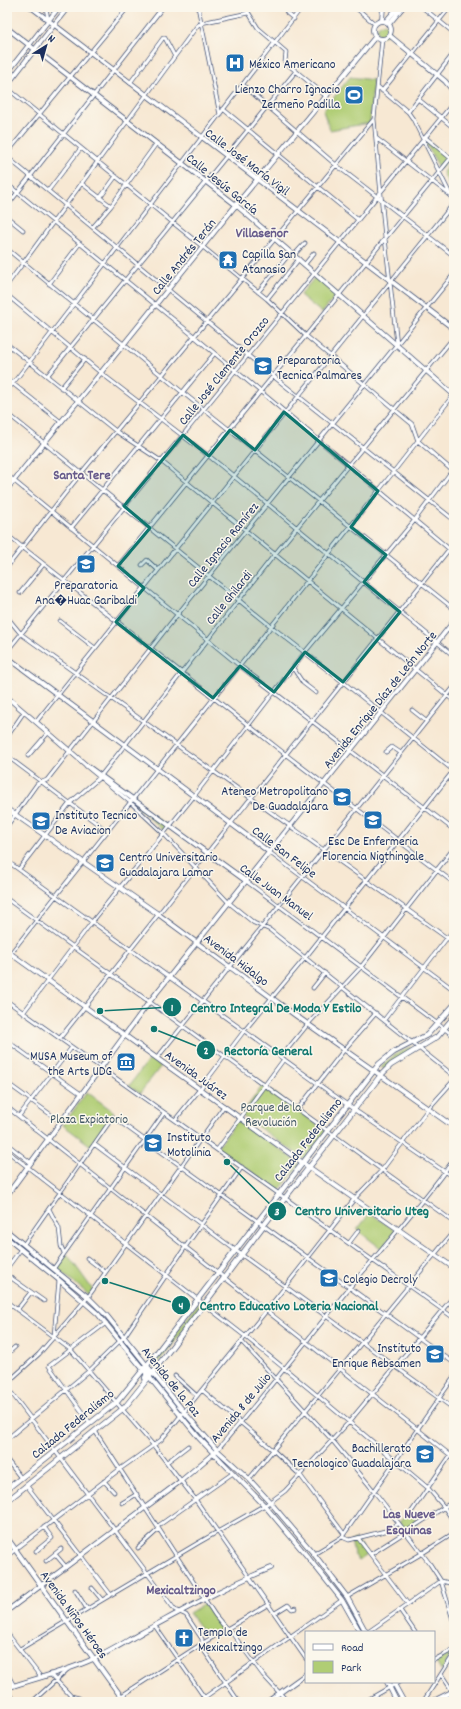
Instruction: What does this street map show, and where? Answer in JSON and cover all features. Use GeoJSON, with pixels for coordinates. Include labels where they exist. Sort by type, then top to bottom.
{"type":"FeatureCollection","features":[{"type":"Feature","properties":{"kind":"main road","name":"Calzada Federalismo"},"geometry":{"type":"LineString","coordinates":[[7,1502],[124,1408],[198,1299],[278,1193],[374,1071],[394,1052],[427,1035],[439,1024],[454,1005]]}},
{"type":"Feature","properties":{"kind":"main road","name":"Calzada Federalismo"},"geometry":{"type":"LineString","coordinates":[[7,1490],[117,1402],[148,1371],[204,1304],[381,1075],[391,1065],[437,1037],[454,1018]]}},
{"type":"Feature","properties":{"kind":"main road","name":"Avenida Niños Héroes"},"geometry":{"type":"LineString","coordinates":[[7,1538],[125,1702]]}},
{"type":"Feature","properties":{"kind":"main road"},"geometry":{"type":"LineString","coordinates":[[432,1702],[454,1691]]}},
{"type":"Feature","properties":{"kind":"street","name":"Calle José María Vigil"},"geometry":{"type":"LineString","coordinates":[[31,7],[454,329]]}},
{"type":"Feature","properties":{"kind":"street"},"geometry":{"type":"LineString","coordinates":[[46,7],[48,20]]}},
{"type":"Feature","properties":{"kind":"street"},"geometry":{"type":"LineString","coordinates":[[7,74],[59,7]]}},
{"type":"Feature","properties":{"kind":"street"},"geometry":{"type":"LineString","coordinates":[[23,1013],[92,922],[194,796],[305,652],[414,521],[453,470],[418,441],[412,424],[305,335],[267,299],[7,86],[68,7]]}},
{"type":"Feature","properties":{"kind":"street"},"geometry":{"type":"LineString","coordinates":[[7,154],[128,7]]}},
{"type":"Feature","properties":{"kind":"street"},"geometry":{"type":"LineString","coordinates":[[7,206],[163,7]]}},
{"type":"Feature","properties":{"kind":"street"},"geometry":{"type":"LineString","coordinates":[[198,7],[220,115]]}},
{"type":"Feature","properties":{"kind":"street"},"geometry":{"type":"LineString","coordinates":[[245,7],[258,28],[286,52],[285,62],[328,96]]}},
{"type":"Feature","properties":{"kind":"street"},"geometry":{"type":"LineString","coordinates":[[284,7],[287,13],[294,19]]}},
{"type":"Feature","properties":{"kind":"street"},"geometry":{"type":"LineString","coordinates":[[7,391],[220,115],[223,109],[276,44],[302,7]]}},
{"type":"Feature","properties":{"kind":"street"},"geometry":{"type":"LineString","coordinates":[[355,7],[375,24]]}},
{"type":"Feature","properties":{"kind":"street"},"geometry":{"type":"LineString","coordinates":[[383,7],[386,22],[391,30],[390,35]]}},
{"type":"Feature","properties":{"kind":"street"},"geometry":{"type":"LineString","coordinates":[[386,22],[398,7]]}},
{"type":"Feature","properties":{"kind":"street"},"geometry":{"type":"LineString","coordinates":[[375,24],[386,22],[403,7]]}},
{"type":"Feature","properties":{"kind":"street"},"geometry":{"type":"LineString","coordinates":[[422,7],[454,33]]}},
{"type":"Feature","properties":{"kind":"street"},"geometry":{"type":"LineString","coordinates":[[382,91],[450,7]]}},
{"type":"Feature","properties":{"kind":"street"},"geometry":{"type":"LineString","coordinates":[[7,285],[126,120],[197,26],[201,23],[248,13]]}},
{"type":"Feature","properties":{"kind":"street"},"geometry":{"type":"LineString","coordinates":[[375,24],[373,30],[376,36],[382,39]]}},
{"type":"Feature","properties":{"kind":"street","name":"Calle Jesús García"},"geometry":{"type":"LineString","coordinates":[[7,28],[236,205],[315,272],[454,395]]}},
{"type":"Feature","properties":{"kind":"street"},"geometry":{"type":"LineString","coordinates":[[390,35],[438,74],[454,92]]}},
{"type":"Feature","properties":{"kind":"street"},"geometry":{"type":"LineString","coordinates":[[382,39],[390,35]]}},
{"type":"Feature","properties":{"kind":"street","name":"Calle Andrés Terán"},"geometry":{"type":"LineString","coordinates":[[7,489],[236,205],[328,96],[376,36]]}},
{"type":"Feature","properties":{"kind":"street"},"geometry":{"type":"LineString","coordinates":[[130,83],[163,38],[165,38],[174,55]]}},
{"type":"Feature","properties":{"kind":"street"},"geometry":{"type":"LineString","coordinates":[[382,39],[374,118],[385,238],[397,344]]}},
{"type":"Feature","properties":{"kind":"street"},"geometry":{"type":"LineString","coordinates":[[408,112],[454,53]]}},
{"type":"Feature","properties":{"kind":"street"},"geometry":{"type":"LineString","coordinates":[[47,376],[296,71]]}},
{"type":"Feature","properties":{"kind":"street"},"geometry":{"type":"LineString","coordinates":[[243,85],[336,165],[454,256]]}},
{"type":"Feature","properties":{"kind":"street"},"geometry":{"type":"LineString","coordinates":[[36,722],[454,202],[424,138],[408,112],[378,87]]}},
{"type":"Feature","properties":{"kind":"street"},"geometry":{"type":"LineString","coordinates":[[418,99],[454,128]]}},
{"type":"Feature","properties":{"kind":"street","name":"Calle José Clemente Orozco"},"geometry":{"type":"LineString","coordinates":[[7,651],[248,356],[357,219],[454,102]]}},
{"type":"Feature","properties":{"kind":"street"},"geometry":{"type":"LineString","coordinates":[[223,109],[357,219]]}},
{"type":"Feature","properties":{"kind":"street"},"geometry":{"type":"LineString","coordinates":[[7,567],[82,472],[117,432],[374,118]]}},
{"type":"Feature","properties":{"kind":"street"},"geometry":{"type":"LineString","coordinates":[[376,138],[452,196]]}},
{"type":"Feature","properties":{"kind":"street"},"geometry":{"type":"LineString","coordinates":[[424,138],[454,161]]}},
{"type":"Feature","properties":{"kind":"street"},"geometry":{"type":"LineString","coordinates":[[93,227],[111,206],[156,144]]}},
{"type":"Feature","properties":{"kind":"street"},"geometry":{"type":"LineString","coordinates":[[48,191],[81,148]]}},
{"type":"Feature","properties":{"kind":"street"},"geometry":{"type":"LineString","coordinates":[[118,566],[454,154]]}},
{"type":"Feature","properties":{"kind":"street"},"geometry":{"type":"LineString","coordinates":[[7,157],[248,356],[454,520]]}},
{"type":"Feature","properties":{"kind":"street"},"geometry":{"type":"LineString","coordinates":[[100,198],[116,176]]}},
{"type":"Feature","properties":{"kind":"street"},"geometry":{"type":"LineString","coordinates":[[81,183],[111,206]]}},
{"type":"Feature","properties":{"kind":"street"},"geometry":{"type":"LineString","coordinates":[[7,184],[195,337],[454,553]]}},
{"type":"Feature","properties":{"kind":"street"},"geometry":{"type":"LineString","coordinates":[[7,217],[23,230]]}},
{"type":"Feature","properties":{"kind":"street"},"geometry":{"type":"LineString","coordinates":[[49,284],[80,243]]}},
{"type":"Feature","properties":{"kind":"street"},"geometry":{"type":"LineString","coordinates":[[258,292],[304,243]]}},
{"type":"Feature","properties":{"kind":"street"},"geometry":{"type":"LineString","coordinates":[[7,249],[162,376],[454,609]]}},
{"type":"Feature","properties":{"kind":"street"},"geometry":{"type":"LineString","coordinates":[[305,264],[314,253]]}},
{"type":"Feature","properties":{"kind":"street"},"geometry":{"type":"LineString","coordinates":[[267,299],[299,259]]}},
{"type":"Feature","properties":{"kind":"street","name":"Calle Ignacio Ramírez"},"geometry":{"type":"LineString","coordinates":[[7,826],[37,784],[47,780],[70,752],[177,615],[454,274]]}},
{"type":"Feature","properties":{"kind":"street"},"geometry":{"type":"LineString","coordinates":[[7,295],[101,373],[234,476],[454,656]]}},
{"type":"Feature","properties":{"kind":"street","name":"Calle Ghilardi"},"geometry":{"type":"LineString","coordinates":[[19,869],[70,803],[100,777],[275,554],[454,337]]}},
{"type":"Feature","properties":{"kind":"street"},"geometry":{"type":"LineString","coordinates":[[7,344],[117,432],[162,461],[454,701]]}},
{"type":"Feature","properties":{"kind":"street"},"geometry":{"type":"LineString","coordinates":[[71,528],[214,354]]}},
{"type":"Feature","properties":{"kind":"street"},"geometry":{"type":"LineString","coordinates":[[61,388],[85,359]]}},
{"type":"Feature","properties":{"kind":"street"},"geometry":{"type":"LineString","coordinates":[[7,379],[61,422]]}},
{"type":"Feature","properties":{"kind":"street"},"geometry":{"type":"LineString","coordinates":[[7,958],[9,952],[56,896],[131,800],[272,627],[454,395]]}},
{"type":"Feature","properties":{"kind":"street"},"geometry":{"type":"LineString","coordinates":[[7,413],[82,472],[272,627],[454,771],[305,958],[244,1031],[175,1120]]}},
{"type":"Feature","properties":{"kind":"street"},"geometry":{"type":"LineString","coordinates":[[7,475],[207,640],[454,830]]}},
{"type":"Feature","properties":{"kind":"street"},"geometry":{"type":"LineString","coordinates":[[7,535],[43,565],[285,754],[454,883]]}},
{"type":"Feature","properties":{"kind":"street"},"geometry":{"type":"LineString","coordinates":[[60,1038],[110,973],[454,543]]}},
{"type":"Feature","properties":{"kind":"street"},"geometry":{"type":"LineString","coordinates":[[142,565],[147,560],[158,570]]}},
{"type":"Feature","properties":{"kind":"street"},"geometry":{"type":"LineString","coordinates":[[20,593],[43,565]]}},
{"type":"Feature","properties":{"kind":"street"},"geometry":{"type":"LineString","coordinates":[[7,617],[21,634],[454,943]]}},
{"type":"Feature","properties":{"kind":"street","name":"Avenida Enrique Díaz de León Norte"},"geometry":{"type":"LineString","coordinates":[[7,1195],[150,1001],[454,620]]}},
{"type":"Feature","properties":{"kind":"street"},"geometry":{"type":"LineString","coordinates":[[60,621],[95,648]]}},
{"type":"Feature","properties":{"kind":"street","name":"Calle San Felipe"},"geometry":{"type":"LineString","coordinates":[[7,657],[454,990]]}},
{"type":"Feature","properties":{"kind":"street"},"geometry":{"type":"LineString","coordinates":[[293,668],[303,683],[316,693]]}},
{"type":"Feature","properties":{"kind":"street"},"geometry":{"type":"LineString","coordinates":[[157,1058],[454,687]]}},
{"type":"Feature","properties":{"kind":"street","name":"Calle Juan Manuel"},"geometry":{"type":"LineString","coordinates":[[7,697],[100,777],[207,852],[454,1036]]}},
{"type":"Feature","properties":{"kind":"street"},"geometry":{"type":"LineString","coordinates":[[412,710],[426,721]]}},
{"type":"Feature","properties":{"kind":"street"},"geometry":{"type":"LineString","coordinates":[[7,737],[24,712]]}},
{"type":"Feature","properties":{"kind":"street"},"geometry":{"type":"LineString","coordinates":[[28,756],[48,732]]}},
{"type":"Feature","properties":{"kind":"street"},"geometry":{"type":"LineString","coordinates":[[386,752],[392,747],[401,753]]}},
{"type":"Feature","properties":{"kind":"street"},"geometry":{"type":"LineString","coordinates":[[7,756],[107,831]]}},
{"type":"Feature","properties":{"kind":"street"},"geometry":{"type":"LineString","coordinates":[[131,800],[228,902],[254,923],[270,930],[454,1076]]}},
{"type":"Feature","properties":{"kind":"street","name":"Avenida Hidalgo"},"geometry":{"type":"LineString","coordinates":[[7,808],[158,914],[272,998],[454,1128]]}},
{"type":"Feature","properties":{"kind":"street"},"geometry":{"type":"LineString","coordinates":[[217,1150],[308,1024],[361,966],[454,848]]}},
{"type":"Feature","properties":{"kind":"street"},"geometry":{"type":"LineString","coordinates":[[7,861],[282,1058],[454,1178]]}},
{"type":"Feature","properties":{"kind":"street"},"geometry":{"type":"LineString","coordinates":[[7,899],[454,1222]]}},
{"type":"Feature","properties":{"kind":"street"},"geometry":{"type":"LineString","coordinates":[[384,1020],[454,929]]}},
{"type":"Feature","properties":{"kind":"street","name":"Avenida Juárez"},"geometry":{"type":"LineString","coordinates":[[9,952],[310,1168],[454,1268]]}},
{"type":"Feature","properties":{"kind":"street"},"geometry":{"type":"LineString","coordinates":[[313,988],[325,973]]}},
{"type":"Feature","properties":{"kind":"street"},"geometry":{"type":"LineString","coordinates":[[7,1001],[454,1318]]}},
{"type":"Feature","properties":{"kind":"street"},"geometry":{"type":"LineString","coordinates":[[298,1109],[344,1050],[376,1013]]}},
{"type":"Feature","properties":{"kind":"street"},"geometry":{"type":"LineString","coordinates":[[8,1043],[81,1094]]}},
{"type":"Feature","properties":{"kind":"street"},"geometry":{"type":"LineString","coordinates":[[19,1116],[72,1047]]}},
{"type":"Feature","properties":{"kind":"street"},"geometry":{"type":"LineString","coordinates":[[7,1556],[104,1481],[161,1440],[185,1413],[197,1396],[242,1342],[355,1198],[382,1170],[428,1109],[454,1080]]}},
{"type":"Feature","properties":{"kind":"street"},"geometry":{"type":"LineString","coordinates":[[7,1083],[60,1122]]}},
{"type":"Feature","properties":{"kind":"street"},"geometry":{"type":"LineString","coordinates":[[7,1384],[32,1362],[86,1299],[224,1106]]}},
{"type":"Feature","properties":{"kind":"street"},"geometry":{"type":"LineString","coordinates":[[7,1113],[8,1108],[146,1214],[454,1458]]}},
{"type":"Feature","properties":{"kind":"street"},"geometry":{"type":"LineString","coordinates":[[54,1268],[110,1187],[164,1113]]}},
{"type":"Feature","properties":{"kind":"street"},"geometry":{"type":"LineString","coordinates":[[24,1244],[113,1117],[180,1166],[222,1194],[454,1363]]}},
{"type":"Feature","properties":{"kind":"street"},"geometry":{"type":"LineString","coordinates":[[7,1144],[61,1192],[246,1337],[428,1488],[454,1522]]}},
{"type":"Feature","properties":{"kind":"street"},"geometry":{"type":"LineString","coordinates":[[94,1144],[235,1250],[454,1409]]}},
{"type":"Feature","properties":{"kind":"street"},"geometry":{"type":"LineString","coordinates":[[7,1151],[29,1165]]}},
{"type":"Feature","properties":{"kind":"street","name":"Avenida 8 de Julio"},"geometry":{"type":"LineString","coordinates":[[7,1611],[182,1480],[214,1454],[241,1424],[276,1379],[423,1200],[454,1159]]}},
{"type":"Feature","properties":{"kind":"street"},"geometry":{"type":"LineString","coordinates":[[7,1439],[90,1370],[124,1337],[242,1167]]}},
{"type":"Feature","properties":{"kind":"street"},"geometry":{"type":"LineString","coordinates":[[49,1208],[59,1228],[61,1246],[64,1253]]}},
{"type":"Feature","properties":{"kind":"street"},"geometry":{"type":"LineString","coordinates":[[349,1243],[359,1230]]}},
{"type":"Feature","properties":{"kind":"street","name":"Avenida de la Paz"},"geometry":{"type":"LineString","coordinates":[[7,1231],[54,1268],[86,1299],[120,1341],[217,1450],[249,1479],[270,1502],[314,1554],[347,1597],[366,1631]]}},
{"type":"Feature","properties":{"kind":"street"},"geometry":{"type":"LineString","coordinates":[[249,1479],[454,1231]]}},
{"type":"Feature","properties":{"kind":"street","name":"Avenida de la Paz"},"geometry":{"type":"LineString","coordinates":[[7,1238],[59,1280],[106,1314],[181,1417],[214,1454],[265,1506],[308,1556],[342,1600],[359,1631]]}},
{"type":"Feature","properties":{"kind":"street"},"geometry":{"type":"LineString","coordinates":[[7,1268],[21,1249]]}},
{"type":"Feature","properties":{"kind":"street"},"geometry":{"type":"LineString","coordinates":[[87,1258],[106,1272]]}},
{"type":"Feature","properties":{"kind":"street"},"geometry":{"type":"LineString","coordinates":[[7,1275],[44,1301]]}},
{"type":"Feature","properties":{"kind":"street"},"geometry":{"type":"LineString","coordinates":[[54,1336],[59,1280]]}},
{"type":"Feature","properties":{"kind":"street"},"geometry":{"type":"LineString","coordinates":[[17,1310],[31,1292]]}},
{"type":"Feature","properties":{"kind":"street"},"geometry":{"type":"LineString","coordinates":[[20,1650],[110,1595],[265,1506],[285,1491],[349,1422],[454,1296]]}},
{"type":"Feature","properties":{"kind":"street"},"geometry":{"type":"LineString","coordinates":[[7,1302],[71,1350],[124,1408],[182,1480],[305,1658]]}},
{"type":"Feature","properties":{"kind":"street"},"geometry":{"type":"LineString","coordinates":[[90,1423],[49,1366],[106,1323]]}},
{"type":"Feature","properties":{"kind":"street"},"geometry":{"type":"LineString","coordinates":[[242,1342],[306,1410],[374,1491],[441,1581],[454,1623]]}},
{"type":"Feature","properties":{"kind":"street"},"geometry":{"type":"LineString","coordinates":[[7,1354],[15,1346]]}},
{"type":"Feature","properties":{"kind":"street"},"geometry":{"type":"LineString","coordinates":[[175,1376],[197,1396]]}},
{"type":"Feature","properties":{"kind":"street"},"geometry":{"type":"LineString","coordinates":[[308,1556],[314,1554],[343,1535],[454,1377]]}},
{"type":"Feature","properties":{"kind":"street"},"geometry":{"type":"LineString","coordinates":[[7,1387],[175,1610],[186,1615],[202,1639],[205,1652],[239,1702]]}},
{"type":"Feature","properties":{"kind":"street"},"geometry":{"type":"LineString","coordinates":[[202,1390],[273,1450],[300,1476],[343,1535],[349,1540],[385,1531],[398,1524]]}},
{"type":"Feature","properties":{"kind":"street"},"geometry":{"type":"LineString","coordinates":[[95,1431],[224,1626],[228,1629],[253,1663],[279,1694],[288,1702]]}},
{"type":"Feature","properties":{"kind":"street"},"geometry":{"type":"LineString","coordinates":[[166,1462],[188,1446]]}},
{"type":"Feature","properties":{"kind":"street"},"geometry":{"type":"LineString","coordinates":[[412,1511],[454,1450]]}},
{"type":"Feature","properties":{"kind":"street"},"geometry":{"type":"LineString","coordinates":[[7,1460],[21,1478]]}},
{"type":"Feature","properties":{"kind":"street"},"geometry":{"type":"LineString","coordinates":[[138,1548],[159,1527],[195,1499],[234,1473]]}},
{"type":"Feature","properties":{"kind":"street"},"geometry":{"type":"LineString","coordinates":[[104,1481],[114,1492]]}},
{"type":"Feature","properties":{"kind":"street"},"geometry":{"type":"LineString","coordinates":[[26,1486],[110,1595]]}},
{"type":"Feature","properties":{"kind":"street"},"geometry":{"type":"LineString","coordinates":[[122,1502],[137,1494]]}},
{"type":"Feature","properties":{"kind":"street"},"geometry":{"type":"LineString","coordinates":[[370,1554],[454,1501]]}},
{"type":"Feature","properties":{"kind":"street"},"geometry":{"type":"LineString","coordinates":[[36,1551],[52,1538],[44,1527]]}},
{"type":"Feature","properties":{"kind":"street"},"geometry":{"type":"LineString","coordinates":[[347,1597],[454,1533]]}},
{"type":"Feature","properties":{"kind":"street"},"geometry":{"type":"LineString","coordinates":[[358,1538],[408,1604]]}},
{"type":"Feature","properties":{"kind":"street"},"geometry":{"type":"LineString","coordinates":[[46,1561],[62,1549]]}},
{"type":"Feature","properties":{"kind":"street"},"geometry":{"type":"LineString","coordinates":[[55,1554],[66,1567]]}},
{"type":"Feature","properties":{"kind":"street"},"geometry":{"type":"LineString","coordinates":[[7,1688],[40,1676],[68,1670],[94,1659],[205,1599],[249,1577],[271,1568]]}},
{"type":"Feature","properties":{"kind":"street"},"geometry":{"type":"LineString","coordinates":[[368,1631],[441,1581],[454,1584]]}},
{"type":"Feature","properties":{"kind":"street"},"geometry":{"type":"LineString","coordinates":[[92,1588],[102,1600]]}},
{"type":"Feature","properties":{"kind":"street"},"geometry":{"type":"LineString","coordinates":[[75,1590],[88,1609]]}},
{"type":"Feature","properties":{"kind":"street"},"geometry":{"type":"LineString","coordinates":[[198,1702],[342,1600]]}},
{"type":"Feature","properties":{"kind":"street"},"geometry":{"type":"LineString","coordinates":[[112,1702],[203,1643],[269,1604]]}},
{"type":"Feature","properties":{"kind":"street"},"geometry":{"type":"LineString","coordinates":[[275,1613],[288,1605],[292,1609],[296,1608]]}},
{"type":"Feature","properties":{"kind":"street"},"geometry":{"type":"LineString","coordinates":[[400,1610],[414,1631]]}},
{"type":"Feature","properties":{"kind":"street"},"geometry":{"type":"LineString","coordinates":[[154,1626],[204,1697]]}},
{"type":"Feature","properties":{"kind":"street"},"geometry":{"type":"LineString","coordinates":[[7,1633],[40,1676]]}},
{"type":"Feature","properties":{"kind":"street"},"geometry":{"type":"LineString","coordinates":[[435,1659],[454,1649]]}},
{"type":"Feature","properties":{"kind":"street"},"geometry":{"type":"LineString","coordinates":[[423,1702],[454,1654]]}},
{"type":"Feature","properties":{"kind":"street"},"geometry":{"type":"LineString","coordinates":[[32,1702],[68,1670]]}},
{"type":"Feature","properties":{"kind":"street"},"geometry":{"type":"LineString","coordinates":[[7,1673],[14,1686]]}},
{"type":"Feature","properties":{"kind":"street"},"geometry":{"type":"LineString","coordinates":[[50,1674],[55,1681],[71,1696],[79,1698],[84,1702]]}},
{"type":"Feature","properties":{"kind":"street"},"geometry":{"type":"LineString","coordinates":[[442,1674],[454,1691]]}},
{"type":"Feature","properties":{"kind":"street"},"geometry":{"type":"LineString","coordinates":[[267,1702],[305,1675]]}},
{"type":"Feature","properties":{"kind":"street"},"geometry":{"type":"LineString","coordinates":[[388,1683],[397,1702]]}},
{"type":"Feature","properties":{"kind":"street"},"geometry":{"type":"LineString","coordinates":[[364,1702],[390,1687],[394,1683],[404,1702]]}},
{"type":"Feature","properties":{"kind":"street"},"geometry":{"type":"LineString","coordinates":[[7,1693],[16,1702]]}},
{"type":"Feature","properties":{"kind":"highlighted area"},"geometry":{"type":"Polygon","coordinates":[[[284,412],[378,491],[351,527],[386,555],[364,582],[400,612],[343,682],[305,652],[274,692],[240,666],[213,698],[116,622],[144,588],[118,566],[150,528],[124,506],[183,435],[209,456],[230,430],[255,450],[284,412]]]}},
{"type":"Feature","properties":{"kind":"green space"},"geometry":{"type":"Polygon","coordinates":[[[381,24],[385,24],[389,30],[385,36],[381,36],[377,32],[377,28],[381,24]]]}},
{"type":"Feature","properties":{"kind":"green space","name":"Lienzo Charro Ignacio Zermeño Padilla"},"geometry":{"type":"Polygon","coordinates":[[[350,77],[373,80],[370,123],[330,130],[323,111],[350,77]]]}},
{"type":"Feature","properties":{"kind":"green space"},"geometry":{"type":"Polygon","coordinates":[[[425,139],[448,159],[440,169],[424,140],[425,139]]]}},
{"type":"Feature","properties":{"kind":"green space"},"geometry":{"type":"Polygon","coordinates":[[[451,162],[454,164],[454,197],[443,172],[451,162]]]}},
{"type":"Feature","properties":{"kind":"green space"},"geometry":{"type":"Polygon","coordinates":[[[316,276],[337,294],[322,313],[300,295],[316,276]]]}},
{"type":"Feature","properties":{"kind":"green space"},"geometry":{"type":"Polygon","coordinates":[[[133,801],[168,826],[164,831],[133,803],[133,801]]]}},
{"type":"Feature","properties":{"kind":"green space"},"geometry":{"type":"Polygon","coordinates":[[[410,1047],[414,1050],[397,1058],[384,1069],[381,1067],[394,1055],[410,1047]]]}},
{"type":"Feature","properties":{"kind":"green space"},"geometry":{"type":"Polygon","coordinates":[[[150,1058],[161,1066],[140,1093],[129,1086],[150,1058]]]}},
{"type":"Feature","properties":{"kind":"green space","name":"Parque de la Revolución"},"geometry":{"type":"Polygon","coordinates":[[[263,1085],[326,1131],[304,1159],[241,1115],[263,1085]]]}},
{"type":"Feature","properties":{"kind":"green space","name":"Plaza Expiatorio"},"geometry":{"type":"Polygon","coordinates":[[[87,1092],[114,1112],[91,1146],[63,1125],[87,1092]]]}},
{"type":"Feature","properties":{"kind":"green space","name":"Parque de la Revolución"},"geometry":{"type":"Polygon","coordinates":[[[238,1119],[300,1164],[279,1191],[217,1148],[238,1119]]]}},
{"type":"Feature","properties":{"kind":"green space"},"geometry":{"type":"Polygon","coordinates":[[[370,1213],[396,1231],[382,1249],[357,1230],[370,1213]]]}},
{"type":"Feature","properties":{"kind":"green space"},"geometry":{"type":"Polygon","coordinates":[[[67,1254],[93,1290],[89,1295],[57,1268],[67,1254]]]}},
{"type":"Feature","properties":{"kind":"green space"},"geometry":{"type":"Polygon","coordinates":[[[199,1302],[203,1305],[155,1367],[152,1364],[199,1302]]]}},
{"type":"Feature","properties":{"kind":"green space"},"geometry":{"type":"Polygon","coordinates":[[[409,1513],[418,1522],[406,1531],[399,1522],[409,1513]]]}},
{"type":"Feature","properties":{"kind":"green space"},"geometry":{"type":"Polygon","coordinates":[[[356,1539],[367,1555],[359,1561],[354,1554],[351,1541],[356,1539]]]}},
{"type":"Feature","properties":{"kind":"green space"},"geometry":{"type":"Polygon","coordinates":[[[204,1604],[222,1629],[207,1637],[189,1613],[204,1604]]]}},
{"type":"Feature","properties":{"kind":"green space"},"geometry":{"type":"Polygon","coordinates":[[[451,1653],[452,1654],[441,1671],[436,1662],[451,1653]]]}},
{"type":"Feature","properties":{"kind":"place","name":"México Americano"},"geometry":{"type":"Point","coordinates":[235,63]}},
{"type":"Feature","properties":{"kind":"place","name":"Lienzo Charro Ignacio Zermeño Padilla"},"geometry":{"type":"Point","coordinates":[354,95]}},
{"type":"Feature","properties":{"kind":"place","name":"Capilla San Atanasio"},"geometry":{"type":"Point","coordinates":[228,260]}},
{"type":"Feature","properties":{"kind":"place","name":"Preparatoria Tecnica Palmares"},"geometry":{"type":"Point","coordinates":[263,366]}},
{"type":"Feature","properties":{"kind":"place","name":"Preparatoria Ana�Huac Garibaldi"},"geometry":{"type":"Point","coordinates":[86,564]}},
{"type":"Feature","properties":{"kind":"place","name":"Ateneo Metropolitano De Guadalajara"},"geometry":{"type":"Point","coordinates":[342,797]}},
{"type":"Feature","properties":{"kind":"place","name":"Esc De Enfermeria Florencia Nigthingale"},"geometry":{"type":"Point","coordinates":[373,820]}},
{"type":"Feature","properties":{"kind":"place","name":"Instituto Tecnico De Aviacion"},"geometry":{"type":"Point","coordinates":[41,821]}},
{"type":"Feature","properties":{"kind":"place","name":"Centro Universitario Guadalajara Lamar"},"geometry":{"type":"Point","coordinates":[105,863]}},
{"type":"Feature","properties":{"kind":"place","name":"Centro Integral De Moda Y Estilo"},"geometry":{"type":"Point","coordinates":[100,1011]}},
{"type":"Feature","properties":{"kind":"place","name":"Rectoría General"},"geometry":{"type":"Point","coordinates":[154,1029]}},
{"type":"Feature","properties":{"kind":"place","name":"MUSA Museum of the Arts UDG"},"geometry":{"type":"Point","coordinates":[126,1062]}},
{"type":"Feature","properties":{"kind":"place","name":"Instituto Motolinia"},"geometry":{"type":"Point","coordinates":[153,1143]}},
{"type":"Feature","properties":{"kind":"place","name":"Centro Universitario Uteg"},"geometry":{"type":"Point","coordinates":[227,1162]}},
{"type":"Feature","properties":{"kind":"place","name":"Colegio Decroly"},"geometry":{"type":"Point","coordinates":[329,1278]}},
{"type":"Feature","properties":{"kind":"place","name":"Centro Educativo Loteria Nacional"},"geometry":{"type":"Point","coordinates":[105,1281]}},
{"type":"Feature","properties":{"kind":"place","name":"Instituto Enrique Rebsamen"},"geometry":{"type":"Point","coordinates":[435,1354]}},
{"type":"Feature","properties":{"kind":"place","name":"Bachillerato Tecnologico Guadalajara"},"geometry":{"type":"Point","coordinates":[425,1454]}},
{"type":"Feature","properties":{"kind":"place","name":"Templo de Mexicaltzingo"},"geometry":{"type":"Point","coordinates":[184,1638]}},
{"type":"Feature","properties":{"kind":"district","name":"Villaseñor"},"geometry":{"type":"Point","coordinates":[262,232]}},
{"type":"Feature","properties":{"kind":"district","name":"Santa Tere"},"geometry":{"type":"Point","coordinates":[82,474]}},
{"type":"Feature","properties":{"kind":"district","name":"Las Nueve Esquinas"},"geometry":{"type":"Point","coordinates":[409,1522]}},
{"type":"Feature","properties":{"kind":"district","name":"Mexicaltzingo"},"geometry":{"type":"Point","coordinates":[181,1589]}}]}
